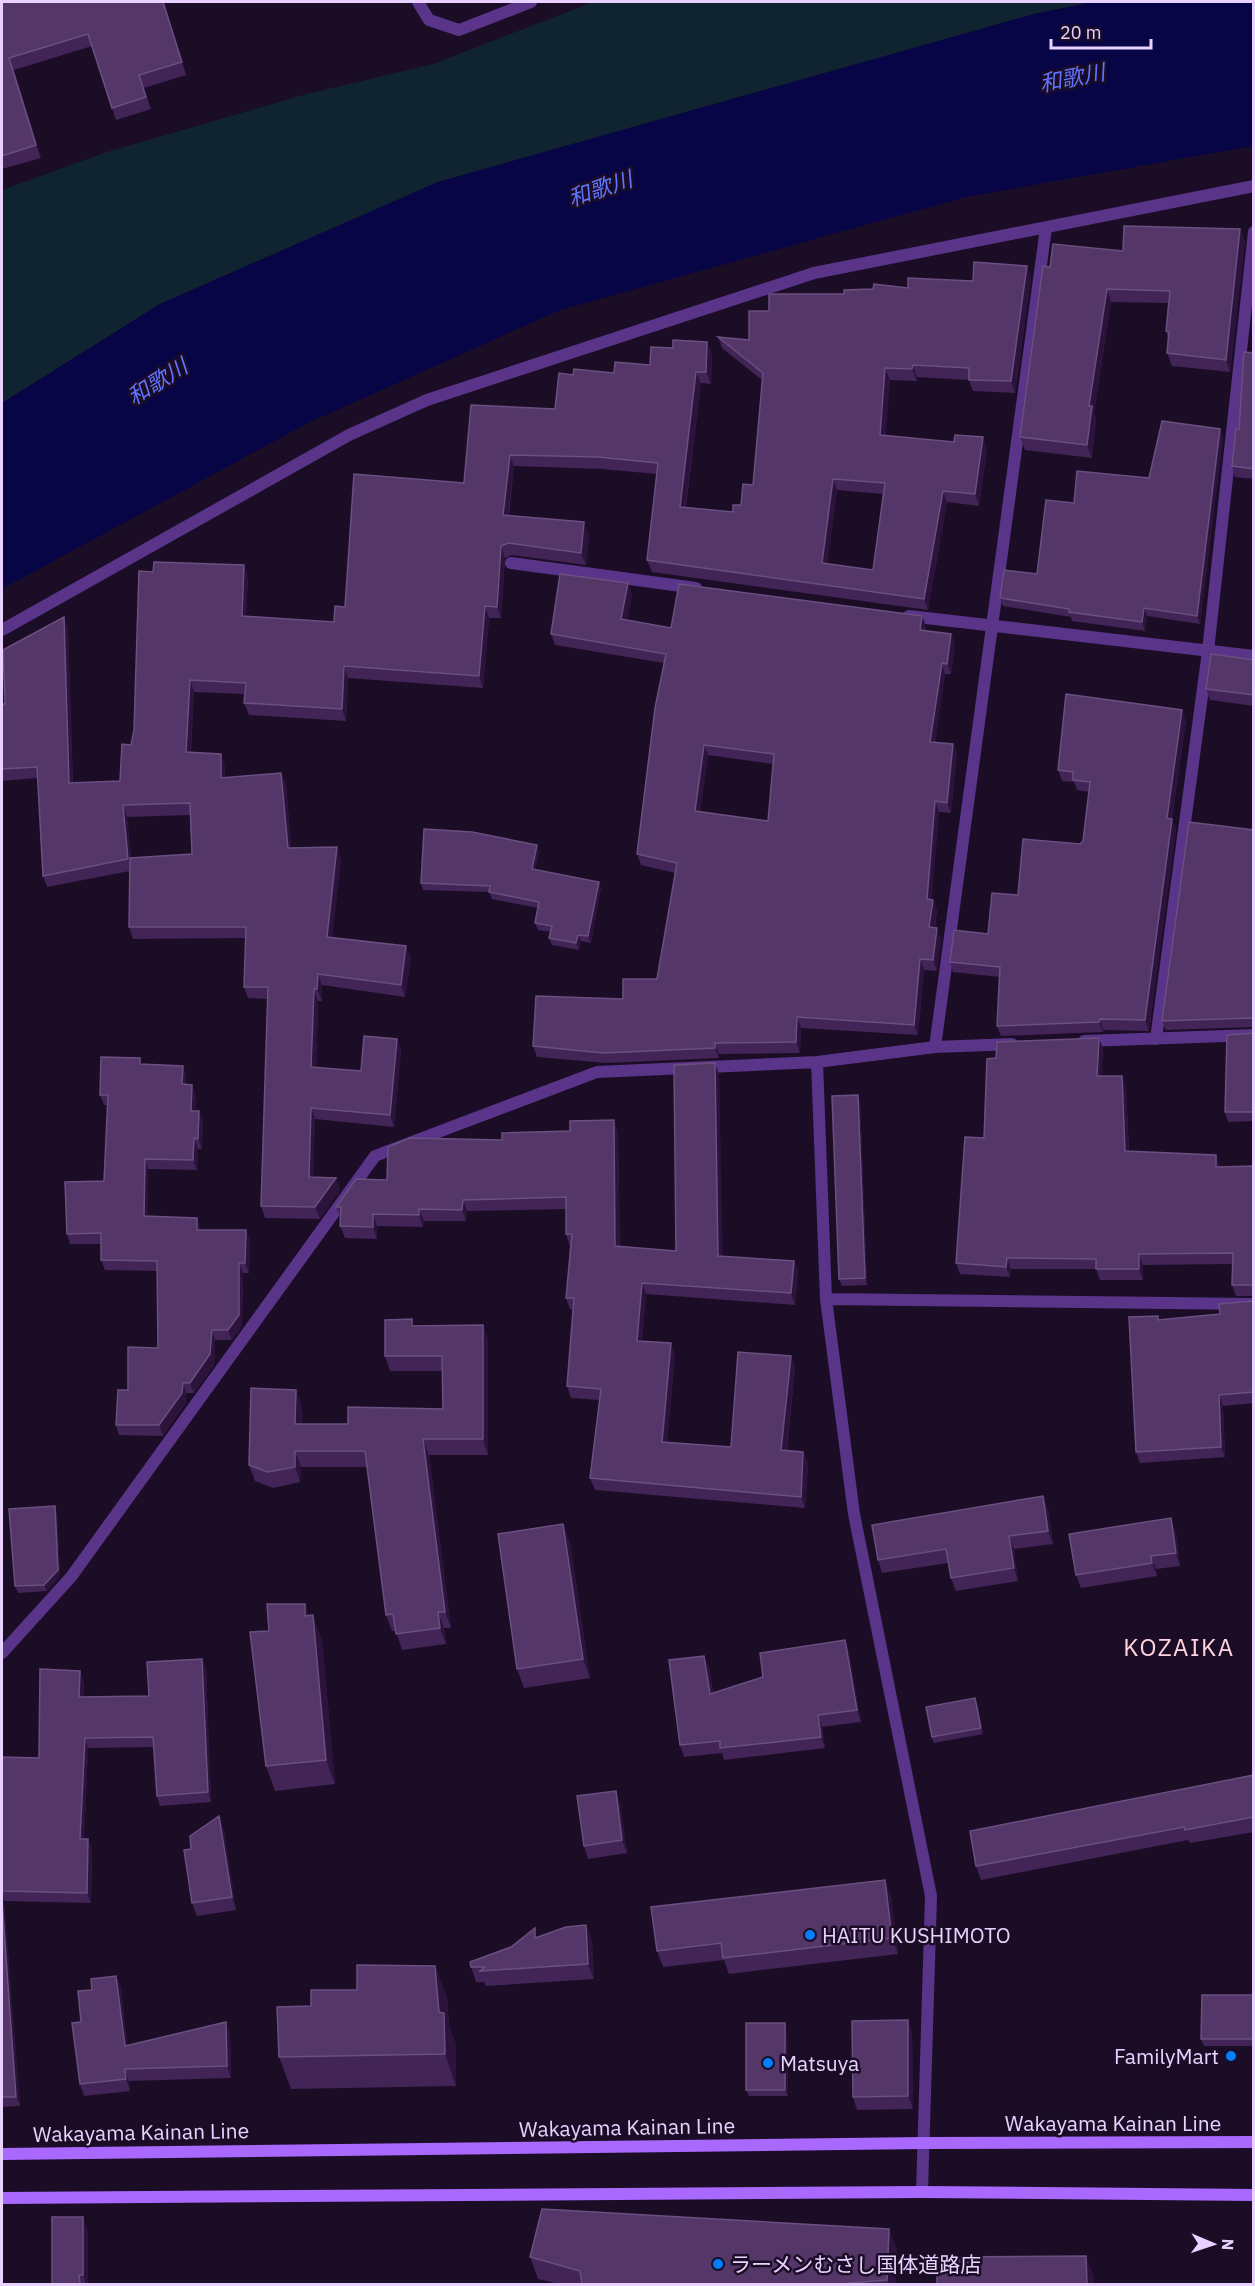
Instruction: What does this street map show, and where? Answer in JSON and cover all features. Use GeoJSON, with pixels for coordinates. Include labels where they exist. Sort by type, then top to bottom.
{"type":"FeatureCollection","features":[{"type":"Feature","properties":{"kind":"main road","name":"Wakayama Kainan Line"},"geometry":{"type":"LineString","coordinates":[[2,2154],[924,2143],[1254,2142]]}},
{"type":"Feature","properties":{"kind":"main road"},"geometry":{"type":"LineString","coordinates":[[2,2198],[922,2192],[1254,2194]]}},
{"type":"Feature","properties":{"kind":"street"},"geometry":{"type":"LineString","coordinates":[[418,2],[429,20],[459,30],[531,2]]}},
{"type":"Feature","properties":{"kind":"street"},"geometry":{"type":"LineString","coordinates":[[2,630],[349,435],[427,400],[814,273],[1254,186]]}},
{"type":"Feature","properties":{"kind":"street"},"geometry":{"type":"LineString","coordinates":[[935,1047],[1046,228]]}},
{"type":"Feature","properties":{"kind":"street"},"geometry":{"type":"LineString","coordinates":[[1156,1039],[1208,651],[1254,232]]}},
{"type":"Feature","properties":{"kind":"street"},"geometry":{"type":"LineString","coordinates":[[511,563],[711,590]]}},
{"type":"Feature","properties":{"kind":"street"},"geometry":{"type":"LineString","coordinates":[[898,614],[992,627],[1254,656]]}},
{"type":"Feature","properties":{"kind":"street"},"geometry":{"type":"LineString","coordinates":[[1075,1042],[1254,1035]]}},
{"type":"Feature","properties":{"kind":"street"},"geometry":{"type":"LineString","coordinates":[[2,1653],[71,1577],[375,1156],[597,1072],[817,1062],[935,1047],[1028,1044]]}},
{"type":"Feature","properties":{"kind":"street"},"geometry":{"type":"LineString","coordinates":[[817,1062],[826,1299],[854,1514],[931,1896],[922,2192]]}},
{"type":"Feature","properties":{"kind":"street"},"geometry":{"type":"LineString","coordinates":[[826,1299],[1254,1304]]}},
{"type":"Feature","properties":{"kind":"shaded area"},"geometry":{"type":"Polygon","coordinates":[[[593,2],[1093,2],[1034,14],[438,182],[160,304],[2,403],[2,190],[107,152],[303,95],[433,64],[593,2]]]}},
{"type":"Feature","properties":{"kind":"water","name":"和歌川"},"geometry":{"type":"Polygon","coordinates":[[[1093,2],[1253,2],[1253,146],[966,197],[560,310],[308,423],[2,589],[2,403],[160,304],[438,182],[1034,14],[1093,2]]]}},
{"type":"Feature","properties":{"kind":"building"},"geometry":{"type":"Polygon","coordinates":[[[2,2],[163,2],[182,62],[139,75],[146,97],[112,108],[88,34],[9,58],[36,145],[2,156],[2,2]]]}},
{"type":"Feature","properties":{"kind":"building"},"geometry":{"type":"Polygon","coordinates":[[[1124,226],[1240,229],[1226,360],[1167,353],[1169,332],[1166,331],[1170,291],[1107,289],[1089,406],[1092,406],[1087,445],[1020,437],[1043,266],[1050,267],[1053,244],[1123,251],[1124,226]]]}},
{"type":"Feature","properties":{"kind":"building"},"geometry":{"type":"Polygon","coordinates":[[[974,262],[1027,266],[1011,381],[969,380],[969,368],[913,365],[912,369],[885,368],[880,435],[954,442],[955,435],[983,437],[975,494],[943,491],[924,599],[647,560],[658,463],[598,457],[510,455],[503,515],[584,522],[581,553],[508,543],[501,546],[497,607],[485,606],[479,676],[344,666],[342,709],[244,703],[246,683],[190,680],[186,752],[221,754],[221,778],[281,773],[288,848],[337,847],[327,937],[406,946],[401,985],[318,974],[317,989],[314,989],[311,1067],[361,1071],[364,1036],[397,1039],[390,1115],[311,1108],[309,1177],[336,1178],[315,1207],[261,1206],[268,987],[244,987],[246,927],[129,927],[130,858],[192,854],[190,803],[123,805],[128,859],[43,876],[37,767],[2,769],[2,704],[5,704],[3,650],[64,617],[69,783],[120,781],[122,744],[131,745],[134,730],[139,571],[153,572],[154,562],[244,565],[242,616],[334,622],[335,606],[345,607],[354,474],[464,483],[471,405],[555,409],[559,373],[573,375],[574,369],[614,373],[615,362],[650,365],[651,347],[673,348],[673,340],[707,342],[706,372],[696,372],[680,507],[733,512],[733,505],[741,505],[743,484],[753,485],[763,373],[718,337],[749,340],[749,311],[769,311],[769,294],[844,294],[844,290],[873,289],[874,284],[908,288],[908,278],[973,281],[974,262]],[[833,479],[822,563],[873,570],[885,483],[833,479]]]}},
{"type":"Feature","properties":{"kind":"building"},"geometry":{"type":"Polygon","coordinates":[[[1244,352],[1254,353],[1254,469],[1232,466],[1236,429],[1239,429],[1244,352]]]}},
{"type":"Feature","properties":{"kind":"building"},"geometry":{"type":"Polygon","coordinates":[[[1162,421],[1220,429],[1197,616],[1144,608],[1142,622],[1069,612],[1069,609],[1000,598],[1004,570],[1037,574],[1046,500],[1074,503],[1077,471],[1149,478],[1162,421]]]}},
{"type":"Feature","properties":{"kind":"building"},"geometry":{"type":"Polygon","coordinates":[[[560,574],[628,583],[621,619],[671,628],[679,584],[922,616],[920,630],[951,634],[947,664],[942,663],[930,742],[953,744],[947,803],[935,801],[927,899],[933,900],[929,927],[937,928],[933,960],[920,959],[914,1025],[797,1017],[796,1042],[715,1043],[715,1048],[603,1053],[533,1046],[536,996],[623,999],[623,979],[657,979],[677,863],[637,854],[655,708],[666,654],[551,634],[560,574]],[[704,745],[695,811],[768,821],[774,754],[704,745]]]}},
{"type":"Feature","properties":{"kind":"building"},"geometry":{"type":"Polygon","coordinates":[[[1211,654],[1254,660],[1254,695],[1206,689],[1211,654]]]}},
{"type":"Feature","properties":{"kind":"building"},"geometry":{"type":"Polygon","coordinates":[[[1066,694],[1182,710],[1167,818],[1172,819],[1145,1020],[1100,1019],[1099,1022],[997,1026],[1000,967],[950,962],[954,930],[988,934],[992,893],[1018,895],[1023,839],[1080,844],[1083,841],[1090,782],[1073,780],[1073,772],[1058,770],[1066,694]]]}},
{"type":"Feature","properties":{"kind":"building"},"geometry":{"type":"Polygon","coordinates":[[[1189,822],[1254,830],[1254,1019],[1162,1021],[1189,822]]]}},
{"type":"Feature","properties":{"kind":"building"},"geometry":{"type":"Polygon","coordinates":[[[424,829],[472,832],[537,845],[532,869],[599,882],[588,936],[578,935],[576,943],[549,938],[552,926],[535,923],[539,902],[489,892],[490,886],[421,883],[424,829]]]}},
{"type":"Feature","properties":{"kind":"building"},"geometry":{"type":"Polygon","coordinates":[[[1254,1033],[1254,1112],[1225,1112],[1227,1035],[1254,1033]]]}},
{"type":"Feature","properties":{"kind":"building"},"geometry":{"type":"Polygon","coordinates":[[[1099,1038],[1097,1076],[1122,1076],[1125,1151],[1216,1155],[1216,1167],[1254,1166],[1254,1287],[1232,1285],[1233,1253],[1139,1254],[1139,1269],[1096,1269],[1096,1259],[1007,1258],[1006,1267],[956,1263],[965,1137],[984,1138],[987,1059],[996,1058],[997,1042],[1099,1038]]]}},
{"type":"Feature","properties":{"kind":"building"},"geometry":{"type":"Polygon","coordinates":[[[101,1057],[140,1058],[140,1064],[183,1066],[182,1084],[192,1085],[191,1111],[199,1111],[198,1139],[194,1138],[193,1160],[145,1159],[144,1216],[197,1218],[197,1230],[246,1230],[245,1263],[239,1263],[239,1315],[228,1330],[212,1330],[210,1354],[190,1383],[183,1383],[182,1393],[159,1425],[116,1425],[118,1390],[128,1390],[128,1347],[158,1348],[157,1261],[101,1260],[101,1233],[67,1234],[65,1182],[104,1181],[108,1095],[100,1095],[101,1057]]]}},
{"type":"Feature","properties":{"kind":"building"},"geometry":{"type":"Polygon","coordinates":[[[715,1063],[718,1256],[794,1261],[791,1293],[642,1283],[637,1341],[671,1343],[662,1442],[731,1447],[738,1352],[791,1356],[781,1450],[803,1452],[801,1497],[590,1478],[601,1389],[567,1386],[574,1298],[566,1298],[572,1234],[566,1234],[566,1197],[463,1200],[462,1210],[419,1209],[419,1215],[373,1214],[373,1227],[340,1226],[341,1207],[336,1207],[356,1179],[387,1180],[388,1147],[410,1138],[502,1140],[502,1133],[570,1131],[570,1121],[614,1120],[615,1246],[676,1251],[674,1065],[715,1063]]]}},
{"type":"Feature","properties":{"kind":"building"},"geometry":{"type":"Polygon","coordinates":[[[858,1095],[865,1278],[839,1279],[832,1096],[858,1095]]]}},
{"type":"Feature","properties":{"kind":"building"},"geometry":{"type":"Polygon","coordinates":[[[1254,1301],[1254,1392],[1219,1395],[1221,1447],[1136,1452],[1129,1317],[1158,1316],[1158,1320],[1220,1314],[1219,1304],[1254,1301]]]}},
{"type":"Feature","properties":{"kind":"building"},"geometry":{"type":"Polygon","coordinates":[[[412,1319],[412,1326],[483,1325],[483,1439],[423,1439],[445,1612],[438,1612],[440,1628],[396,1634],[393,1614],[386,1615],[365,1451],[295,1451],[295,1467],[268,1472],[249,1465],[251,1388],[296,1390],[295,1424],[348,1424],[348,1407],[443,1409],[442,1356],[385,1356],[385,1320],[412,1319]]]}},
{"type":"Feature","properties":{"kind":"building"},"geometry":{"type":"Polygon","coordinates":[[[1043,1496],[1048,1531],[1009,1536],[1014,1568],[951,1578],[946,1549],[878,1560],[872,1525],[1043,1496]]]}},
{"type":"Feature","properties":{"kind":"building"},"geometry":{"type":"Polygon","coordinates":[[[55,1506],[58,1570],[44,1585],[15,1586],[9,1509],[55,1506]]]}},
{"type":"Feature","properties":{"kind":"building"},"geometry":{"type":"Polygon","coordinates":[[[1171,1518],[1176,1553],[1151,1556],[1152,1563],[1076,1575],[1069,1534],[1171,1518]]]}},
{"type":"Feature","properties":{"kind":"building"},"geometry":{"type":"Polygon","coordinates":[[[563,1524],[583,1659],[517,1669],[498,1534],[563,1524]]]}},
{"type":"Feature","properties":{"kind":"building"},"geometry":{"type":"Polygon","coordinates":[[[267,1604],[305,1604],[305,1616],[313,1615],[326,1760],[266,1766],[250,1632],[269,1631],[267,1604]]]}},
{"type":"Feature","properties":{"kind":"building"},"geometry":{"type":"Polygon","coordinates":[[[845,1640],[857,1710],[818,1715],[821,1737],[720,1748],[720,1741],[680,1745],[669,1660],[704,1656],[710,1694],[763,1677],[760,1653],[845,1640]]]}},
{"type":"Feature","properties":{"kind":"building"},"geometry":{"type":"Polygon","coordinates":[[[202,1659],[208,1792],[157,1796],[153,1737],[85,1738],[80,1839],[88,1839],[87,1893],[2,1891],[2,1757],[39,1758],[40,1669],[80,1671],[79,1697],[149,1696],[147,1662],[202,1659]]]}},
{"type":"Feature","properties":{"kind":"building"},"geometry":{"type":"Polygon","coordinates":[[[975,1698],[981,1728],[932,1737],[926,1707],[975,1698]]]}},
{"type":"Feature","properties":{"kind":"building"},"geometry":{"type":"Polygon","coordinates":[[[1254,1775],[1254,1817],[1185,1830],[1184,1827],[976,1866],[970,1831],[1254,1775]]]}},
{"type":"Feature","properties":{"kind":"building"},"geometry":{"type":"Polygon","coordinates":[[[616,1791],[622,1840],[584,1846],[577,1796],[616,1791]]]}},
{"type":"Feature","properties":{"kind":"building"},"geometry":{"type":"Polygon","coordinates":[[[219,1816],[232,1897],[192,1903],[184,1850],[191,1849],[190,1836],[219,1816]]]}},
{"type":"Feature","properties":{"kind":"building"},"geometry":{"type":"Polygon","coordinates":[[[885,1880],[892,1938],[723,1958],[721,1943],[657,1951],[651,1907],[885,1880]]]}},
{"type":"Feature","properties":{"kind":"building"},"geometry":{"type":"Polygon","coordinates":[[[2,1901],[16,2097],[2,2097],[2,1901]]]}},
{"type":"Feature","properties":{"kind":"building"},"geometry":{"type":"Polygon","coordinates":[[[586,1925],[588,1964],[480,1971],[485,1967],[471,1967],[470,1962],[511,1947],[535,1928],[535,1938],[566,1927],[586,1925]]]}},
{"type":"Feature","properties":{"kind":"building"},"geometry":{"type":"Polygon","coordinates":[[[357,1965],[435,1966],[439,2012],[444,2013],[445,2054],[279,2057],[277,2007],[311,2006],[311,1990],[357,1990],[357,1965]]]}},
{"type":"Feature","properties":{"kind":"building"},"geometry":{"type":"Polygon","coordinates":[[[116,1976],[125,2046],[226,2022],[227,2066],[125,2069],[126,2079],[80,2084],[72,2023],[81,2022],[78,1991],[92,1990],[91,1979],[116,1976]]]}},
{"type":"Feature","properties":{"kind":"building"},"geometry":{"type":"Polygon","coordinates":[[[1202,1995],[1254,1995],[1254,2039],[1201,2039],[1202,1995]]]}},
{"type":"Feature","properties":{"kind":"building"},"geometry":{"type":"Polygon","coordinates":[[[908,2020],[908,2096],[853,2097],[852,2021],[908,2020]]]}},
{"type":"Feature","properties":{"kind":"building"},"geometry":{"type":"Polygon","coordinates":[[[746,2023],[785,2023],[785,2090],[746,2090],[746,2023]]]}},
{"type":"Feature","properties":{"kind":"building","name":"ラーメンむさし国体道路店"},"geometry":{"type":"Polygon","coordinates":[[[542,2209],[889,2229],[887,2280],[848,2284],[582,2284],[580,2271],[530,2257],[542,2209]]]}},
{"type":"Feature","properties":{"kind":"building"},"geometry":{"type":"Polygon","coordinates":[[[52,2217],[83,2217],[83,2275],[79,2275],[80,2284],[52,2284],[52,2217]]]}},
{"type":"Feature","properties":{"kind":"building"},"geometry":{"type":"Polygon","coordinates":[[[1086,2256],[1087,2284],[937,2284],[937,2257],[1086,2256]]]}},
{"type":"Feature","properties":{"kind":"place","name":"HAITU KUSHIMOTO"},"geometry":{"type":"Point","coordinates":[810,1935]}},
{"type":"Feature","properties":{"kind":"place","name":"FamilyMart"},"geometry":{"type":"Point","coordinates":[1231,2056]}},
{"type":"Feature","properties":{"kind":"place","name":"Matsuya"},"geometry":{"type":"Point","coordinates":[768,2063]}},
{"type":"Feature","properties":{"kind":"place","name":"ラーメンむさし国体道路店"},"geometry":{"type":"Point","coordinates":[718,2264]}},
{"type":"Feature","properties":{"kind":"district","name":"KOZAIKA"},"geometry":{"type":"Point","coordinates":[1179,1647]}}]}
